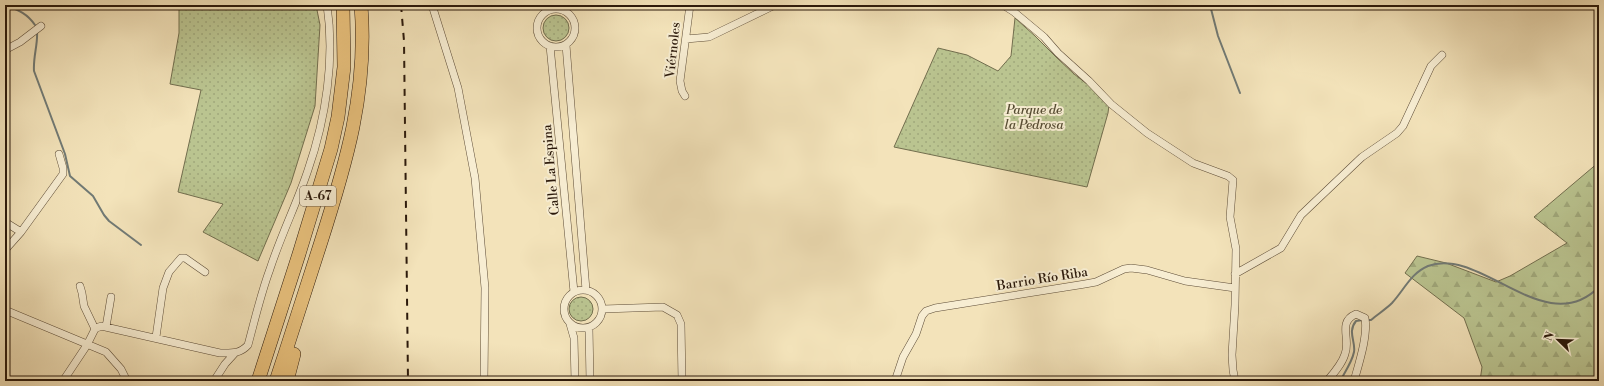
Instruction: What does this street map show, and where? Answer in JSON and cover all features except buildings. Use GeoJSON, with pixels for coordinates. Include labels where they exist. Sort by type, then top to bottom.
{"type":"FeatureCollection","features":[{"type":"Feature","properties":{"kind":"highway","name":"A-67"},"geometry":{"type":"LineString","coordinates":[[258,381],[328,164],[338,117],[344,67],[343,5]]}},
{"type":"Feature","properties":{"kind":"highway","name":"A-67"},"geometry":{"type":"LineString","coordinates":[[276,381],[332,208],[351,143],[361,74],[361,5]]}},
{"type":"Feature","properties":{"kind":"highway"},"geometry":{"type":"LineString","coordinates":[[287,381],[307,305],[344,183],[350,156],[351,143]]}},
{"type":"Feature","properties":{"kind":"highway"},"geometry":{"type":"LineString","coordinates":[[249,381],[290,268],[307,228]]}},
{"type":"Feature","properties":{"kind":"street"},"geometry":{"type":"LineString","coordinates":[[63,381],[95,329],[101,326],[126,333],[156,337],[220,353],[235,353],[244,350],[248,344],[269,270],[308,170],[321,124],[326,101],[329,59],[327,5]]}},
{"type":"Feature","properties":{"kind":"street"},"geometry":{"type":"LineString","coordinates":[[432,5],[458,88],[475,178],[485,288],[484,381]]}},
{"type":"Feature","properties":{"kind":"street","name":"Viérnoles"},"geometry":{"type":"LineString","coordinates":[[685,96],[682,91],[680,81],[690,5]]}},
{"type":"Feature","properties":{"kind":"street"},"geometry":{"type":"LineString","coordinates":[[686,39],[709,37],[775,5]]}},
{"type":"Feature","properties":{"kind":"street"},"geometry":{"type":"LineString","coordinates":[[1003,5],[1014,12],[1044,38],[1058,53],[1089,80],[1111,104],[1147,133],[1193,163],[1228,176],[1233,180],[1230,217],[1236,249],[1232,355],[1235,381]]}},
{"type":"Feature","properties":{"kind":"street"},"geometry":{"type":"LineString","coordinates":[[561,7],[568,13],[575,23],[574,35],[566,45],[561,47],[550,46],[540,39],[537,34],[538,21],[545,8],[561,7]]}},
{"type":"Feature","properties":{"kind":"street"},"geometry":{"type":"LineString","coordinates":[[5,50],[20,42],[41,26]]}},
{"type":"Feature","properties":{"kind":"street","name":"Calle La Espina"},"geometry":{"type":"LineString","coordinates":[[566,45],[586,290]]}},
{"type":"Feature","properties":{"kind":"street","name":"Calle La Espina"},"geometry":{"type":"LineString","coordinates":[[550,46],[574,292]]}},
{"type":"Feature","properties":{"kind":"street"},"geometry":{"type":"LineString","coordinates":[[1235,274],[1281,248],[1301,215],[1362,157],[1397,133],[1402,126],[1431,66],[1442,55]]}},
{"type":"Feature","properties":{"kind":"street"},"geometry":{"type":"LineString","coordinates":[[5,250],[21,232],[63,174],[59,154]]}},
{"type":"Feature","properties":{"kind":"street"},"geometry":{"type":"LineString","coordinates":[[5,222],[21,232]]}},
{"type":"Feature","properties":{"kind":"street"},"geometry":{"type":"LineString","coordinates":[[156,337],[163,288],[169,272],[181,258],[185,258],[205,272]]}},
{"type":"Feature","properties":{"kind":"street","name":"Barrio Río Riba"},"geometry":{"type":"LineString","coordinates":[[895,381],[903,356],[916,334],[922,316],[926,311],[935,308],[1096,282],[1124,269],[1131,268],[1147,270],[1184,280],[1235,288]]}},
{"type":"Feature","properties":{"kind":"street"},"geometry":{"type":"LineString","coordinates":[[80,286],[84,306],[95,329]]}},
{"type":"Feature","properties":{"kind":"street"},"geometry":{"type":"LineString","coordinates":[[570,324],[580,329],[589,328],[599,320],[602,309],[601,302],[598,297],[586,290],[574,292],[566,299],[564,315],[570,324],[574,338],[575,381]]}},
{"type":"Feature","properties":{"kind":"street"},"geometry":{"type":"LineString","coordinates":[[106,327],[111,297]]}},
{"type":"Feature","properties":{"kind":"street"},"geometry":{"type":"LineString","coordinates":[[602,309],[663,307],[678,315],[681,324],[682,381]]}},
{"type":"Feature","properties":{"kind":"street"},"geometry":{"type":"LineString","coordinates":[[5,310],[106,352],[121,368],[126,381]]}},
{"type":"Feature","properties":{"kind":"street"},"geometry":{"type":"LineString","coordinates":[[1327,381],[1345,355],[1347,346],[1346,323],[1350,317],[1356,314],[1366,321],[1362,350],[1354,381]]}},
{"type":"Feature","properties":{"kind":"street"},"geometry":{"type":"LineString","coordinates":[[589,328],[590,381]]}},
{"type":"Feature","properties":{"kind":"street"},"geometry":{"type":"LineString","coordinates":[[214,381],[225,364],[235,353]]}},
{"type":"Feature","properties":{"kind":"green space"},"geometry":{"type":"Polygon","coordinates":[[[179,5],[316,5],[320,25],[315,106],[291,183],[258,261],[203,232],[223,204],[178,192],[201,90],[170,84],[179,33],[179,5]]]}},
{"type":"Feature","properties":{"kind":"green space"},"geometry":{"type":"Polygon","coordinates":[[[556,15],[565,19],[569,28],[565,37],[556,41],[547,37],[543,28],[547,19],[556,15]]]}},
{"type":"Feature","properties":{"kind":"green space","name":"Parque de la Pedrosa"},"geometry":{"type":"Polygon","coordinates":[[[1015,18],[1074,74],[1095,90],[1109,105],[1087,187],[894,147],[938,48],[967,55],[998,71],[1011,56],[1015,18]]]}},
{"type":"Feature","properties":{"kind":"green space"},"geometry":{"type":"Polygon","coordinates":[[[1599,162],[1599,381],[1480,381],[1482,367],[1464,318],[1405,273],[1417,256],[1446,263],[1496,282],[1510,276],[1567,243],[1534,217],[1599,162]]]}},
{"type":"Feature","properties":{"kind":"green space"},"geometry":{"type":"Polygon","coordinates":[[[576,297],[586,297],[593,304],[593,314],[586,321],[576,321],[569,314],[569,304],[576,297]]]}},
{"type":"Feature","properties":{"kind":"waterway"},"geometry":{"type":"LineString","coordinates":[[5,5],[18,10],[35,25]]}},
{"type":"Feature","properties":{"kind":"waterway"},"geometry":{"type":"LineString","coordinates":[[1210,5],[1218,36],[1240,93]]}},
{"type":"Feature","properties":{"kind":"waterway"},"geometry":{"type":"LineString","coordinates":[[37,32],[34,71],[65,154],[70,176],[93,196],[109,221],[141,245]]}},
{"type":"Feature","properties":{"kind":"waterway"},"geometry":{"type":"LineString","coordinates":[[1368,320],[1371,320],[1390,305],[1412,277],[1422,269],[1428,266],[1448,263],[1469,268],[1535,299],[1557,304],[1578,301],[1599,287]]}},
{"type":"Feature","properties":{"kind":"waterway"},"geometry":{"type":"LineString","coordinates":[[1340,381],[1354,352],[1352,333],[1353,325],[1356,321],[1363,320]]}},
{"type":"Feature","properties":{"kind":"railway"},"geometry":{"type":"LineString","coordinates":[[401,5],[404,41],[408,381]]}}]}
